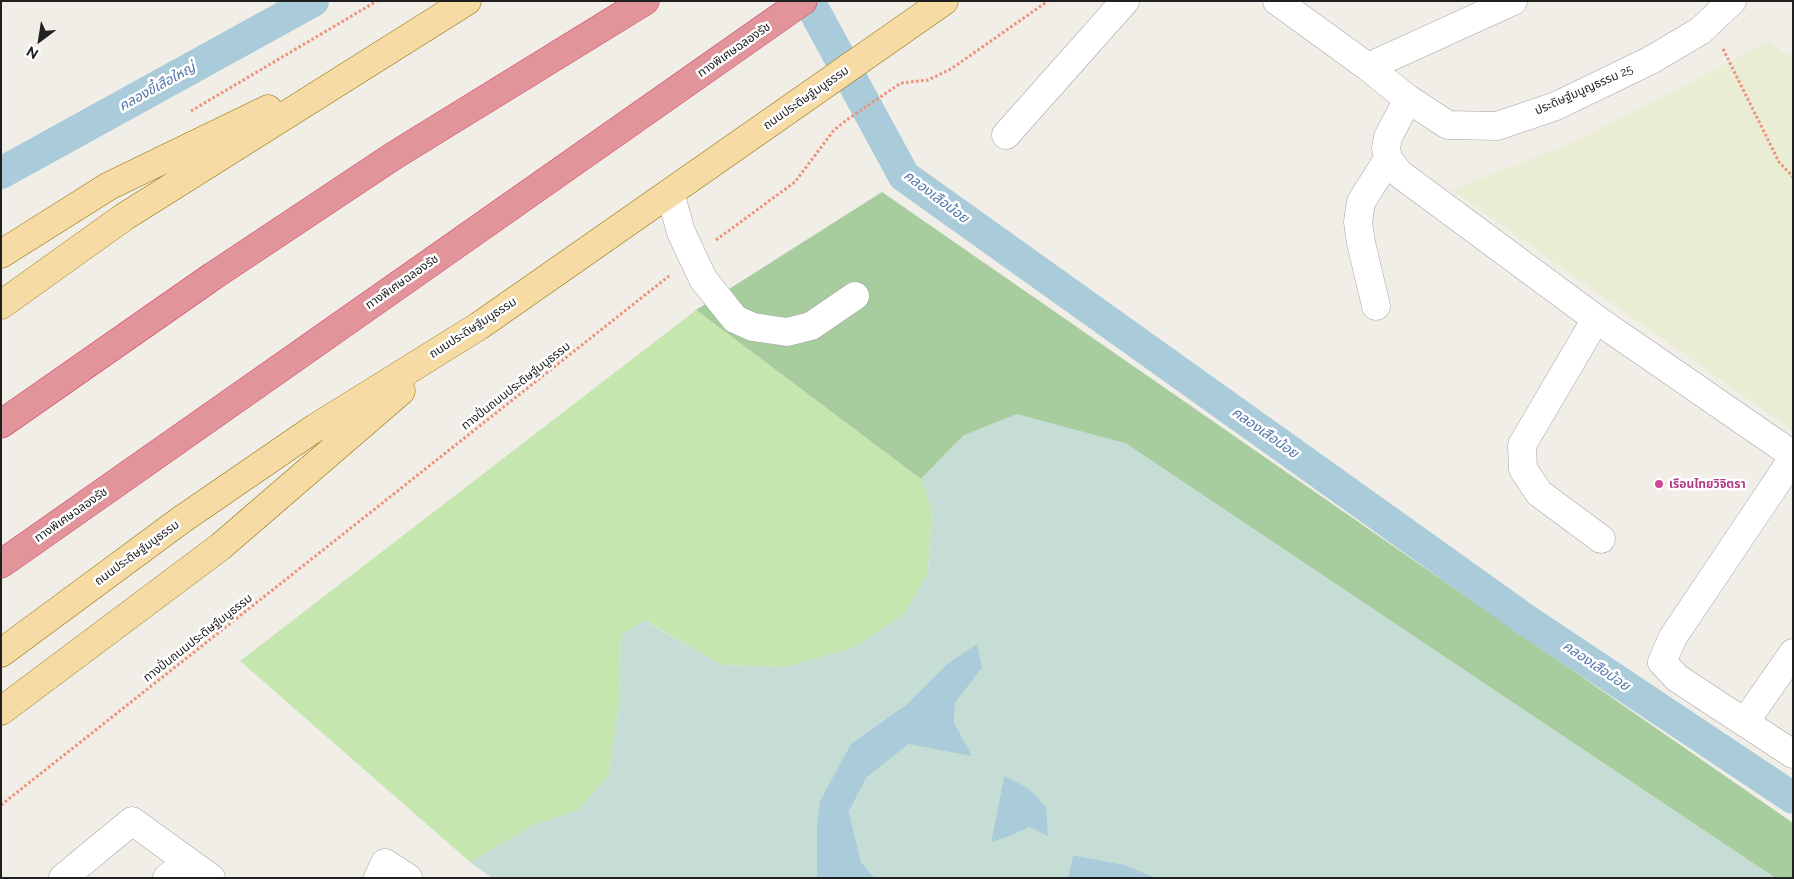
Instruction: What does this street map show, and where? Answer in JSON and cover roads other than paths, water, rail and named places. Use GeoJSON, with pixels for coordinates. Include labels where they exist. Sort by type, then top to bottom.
{"type":"FeatureCollection","features":[{"type":"Feature","properties":{"kind":"highway"},"geometry":{"type":"LineString","coordinates":[[1,424],[213,276],[395,155],[645,1]]}},
{"type":"Feature","properties":{"kind":"highway","name":"ทางพิเศษฉลองรัช"},"geometry":{"type":"LineString","coordinates":[[1,564],[804,1]]}},
{"type":"Feature","properties":{"kind":"main road"},"geometry":{"type":"LineString","coordinates":[[1,305],[124,217],[467,1]]}},
{"type":"Feature","properties":{"kind":"main road","name":"ถนนประดิษฐ์มนูธรรม"},"geometry":{"type":"LineString","coordinates":[[1,653],[182,520],[299,438],[479,326],[944,1]]}},
{"type":"Feature","properties":{"kind":"main road"},"geometry":{"type":"LineString","coordinates":[[1,254],[109,186],[390,50]]}},
{"type":"Feature","properties":{"kind":"main road"},"geometry":{"type":"LineString","coordinates":[[1,711],[220,547],[343,440],[479,326]]}},
{"type":"Feature","properties":{"kind":"street"},"geometry":{"type":"LineString","coordinates":[[1006,135],[1126,1]]}},
{"type":"Feature","properties":{"kind":"street","name":"ประดิษฐ์มนูญธรรม 25"},"geometry":{"type":"LineString","coordinates":[[1276,1],[1368,67],[1408,99],[1448,124],[1497,126],[1556,106],[1652,60],[1700,31],[1732,1]]}},
{"type":"Feature","properties":{"kind":"street"},"geometry":{"type":"LineString","coordinates":[[1368,67],[1513,1]]}},
{"type":"Feature","properties":{"kind":"street"},"geometry":{"type":"LineString","coordinates":[[1408,99],[1388,137],[1386,148],[1388,159],[1400,174],[1596,319],[1793,457],[1673,637],[1662,662],[1677,678],[1793,754]]}},
{"type":"Feature","properties":{"kind":"street"},"geometry":{"type":"LineString","coordinates":[[1376,306],[1358,222],[1361,202],[1388,159]]}},
{"type":"Feature","properties":{"kind":"street"},"geometry":{"type":"LineString","coordinates":[[670,193],[681,232],[703,279],[735,319],[753,327],[787,332],[811,326],[855,296]]}},
{"type":"Feature","properties":{"kind":"street"},"geometry":{"type":"LineString","coordinates":[[1596,319],[1522,445],[1523,469],[1539,493],[1601,539]]}},
{"type":"Feature","properties":{"kind":"street"},"geometry":{"type":"LineString","coordinates":[[1745,722],[1793,653]]}},
{"type":"Feature","properties":{"kind":"street"},"geometry":{"type":"LineString","coordinates":[[63,878],[132,821],[211,878]]}},
{"type":"Feature","properties":{"kind":"street"},"geometry":{"type":"LineString","coordinates":[[167,878],[188,862]]}},
{"type":"Feature","properties":{"kind":"street"},"geometry":{"type":"LineString","coordinates":[[378,878],[385,863],[408,878]]}},
{"type":"Feature","properties":{"kind":"water"},"geometry":{"type":"Polygon","coordinates":[[[977,644],[982,668],[955,703],[954,723],[972,756],[909,744],[866,778],[849,812],[861,862],[875,878],[817,878],[817,825],[820,801],[851,744],[907,704],[946,665],[977,644]]]}},
{"type":"Feature","properties":{"kind":"water"},"geometry":{"type":"Polygon","coordinates":[[[1004,776],[1028,788],[1046,807],[1048,836],[1029,827],[991,842],[1004,776]]]}},
{"type":"Feature","properties":{"kind":"water"},"geometry":{"type":"Polygon","coordinates":[[[1073,855],[1125,865],[1157,878],[1068,878],[1073,855]]]}},
{"type":"Feature","properties":{"kind":"waterway","name":"คลองขี้เสือใหญ่"},"geometry":{"type":"LineString","coordinates":[[1,173],[313,1]]}},
{"type":"Feature","properties":{"kind":"waterway","name":"คลองเสือน้อย"},"geometry":{"type":"LineString","coordinates":[[809,1],[904,176],[1526,620],[1793,798]]}},
{"type":"Feature","properties":{"kind":"place","name":"เรือนไทยวิจิตรา"},"geometry":{"type":"Point","coordinates":[1659,484]}}]}
